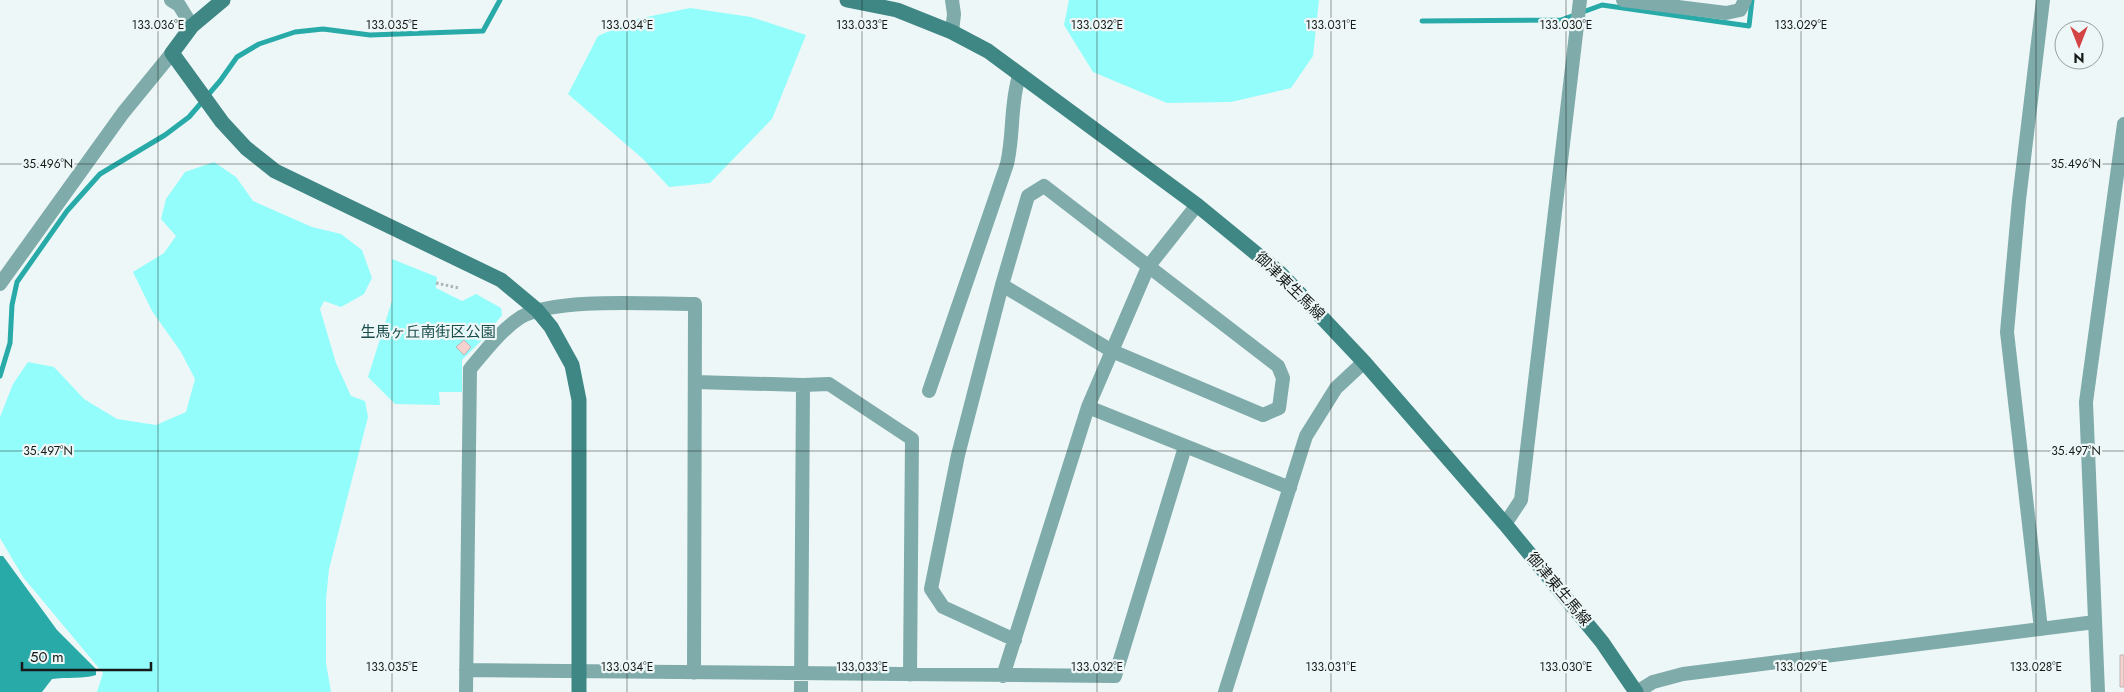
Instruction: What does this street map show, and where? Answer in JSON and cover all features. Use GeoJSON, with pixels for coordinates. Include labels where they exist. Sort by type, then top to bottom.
{"type":"FeatureCollection","features":[{"type":"Feature","properties":{"kind":"main road"},"geometry":{"type":"LineString","coordinates":[[223,0],[192,26],[172,53],[222,122],[246,148],[275,171],[501,280],[538,310],[551,327],[572,365],[579,400],[579,692]]}},
{"type":"Feature","properties":{"kind":"main road","name":"御津東生馬線"},"geometry":{"type":"LineString","coordinates":[[847,0],[897,10],[952,32],[988,51],[1019,76],[1197,205],[1280,273],[1364,362],[1505,524],[1602,642],[1637,692]]}},
{"type":"Feature","properties":{"kind":"street"},"geometry":{"type":"LineString","coordinates":[[171,0],[178,5],[192,26]]}},
{"type":"Feature","properties":{"kind":"street"},"geometry":{"type":"LineString","coordinates":[[952,0],[954,14],[952,32]]}},
{"type":"Feature","properties":{"kind":"street"},"geometry":{"type":"LineString","coordinates":[[1505,524],[1521,500],[1580,0]]}},
{"type":"Feature","properties":{"kind":"street"},"geometry":{"type":"LineString","coordinates":[[1623,0],[1726,13],[1740,10],[1745,0]]}},
{"type":"Feature","properties":{"kind":"street"},"geometry":{"type":"LineString","coordinates":[[2041,629],[2007,332],[2019,200],[2043,0]]}},
{"type":"Feature","properties":{"kind":"street"},"geometry":{"type":"LineString","coordinates":[[0,284],[123,113],[172,53]]}},
{"type":"Feature","properties":{"kind":"street"},"geometry":{"type":"LineString","coordinates":[[930,391],[1007,164],[1013,129],[1012,106],[1019,76]]}},
{"type":"Feature","properties":{"kind":"street"},"geometry":{"type":"LineString","coordinates":[[2098,692],[2086,402],[2124,124]]}},
{"type":"Feature","properties":{"kind":"street"},"geometry":{"type":"LineString","coordinates":[[1002,286],[1112,351],[1263,415],[1278,408],[1283,378],[1278,366],[1044,186],[1028,196],[1002,286],[958,454],[931,590],[943,607],[1015,640]]}},
{"type":"Feature","properties":{"kind":"street"},"geometry":{"type":"LineString","coordinates":[[1003,676],[1088,407],[1148,267],[1197,205]]}},
{"type":"Feature","properties":{"kind":"street"},"geometry":{"type":"LineString","coordinates":[[466,692],[470,369],[495,341],[520,318],[538,310],[565,305],[695,304],[694,673]]}},
{"type":"Feature","properties":{"kind":"street"},"geometry":{"type":"LineString","coordinates":[[1225,692],[1306,436],[1336,388],[1364,362]]}},
{"type":"Feature","properties":{"kind":"street"},"geometry":{"type":"LineString","coordinates":[[695,382],[828,384],[912,439],[910,675]]}},
{"type":"Feature","properties":{"kind":"street"},"geometry":{"type":"LineString","coordinates":[[801,692],[803,385]]}},
{"type":"Feature","properties":{"kind":"street"},"geometry":{"type":"LineString","coordinates":[[1088,407],[1290,488]]}},
{"type":"Feature","properties":{"kind":"street"},"geometry":{"type":"LineString","coordinates":[[466,670],[1115,676],[1185,447]]}},
{"type":"Feature","properties":{"kind":"street"},"geometry":{"type":"LineString","coordinates":[[1637,692],[1653,682],[1683,674],[2095,622]]}},
{"type":"Feature","properties":{"kind":"path"},"geometry":{"type":"LineString","coordinates":[[436,283],[459,288]]}},
{"type":"Feature","properties":{"kind":"green space"},"geometry":{"type":"Polygon","coordinates":[[[1069,0],[1319,0],[1313,56],[1291,88],[1231,102],[1167,103],[1093,72],[1064,25],[1069,0]]]}},
{"type":"Feature","properties":{"kind":"green space"},"geometry":{"type":"Polygon","coordinates":[[[690,8],[751,17],[806,35],[772,119],[710,183],[669,187],[643,159],[568,94],[598,36],[637,19],[690,8]]]}},
{"type":"Feature","properties":{"kind":"green space"},"geometry":{"type":"Polygon","coordinates":[[[214,162],[236,177],[253,201],[312,227],[341,234],[362,250],[372,278],[364,294],[341,307],[324,301],[320,309],[336,363],[351,396],[365,401],[368,417],[329,569],[326,600],[326,663],[331,692],[97,692],[103,673],[23,577],[0,538],[0,417],[13,384],[28,362],[54,367],[84,399],[117,419],[156,425],[186,412],[195,379],[181,352],[152,311],[133,272],[164,253],[176,236],[161,219],[166,199],[185,172],[214,162]]]}},
{"type":"Feature","properties":{"kind":"green space","name":"生馬ヶ丘南街区公園"},"geometry":{"type":"Polygon","coordinates":[[[392,259],[437,277],[436,288],[462,301],[476,294],[501,308],[502,315],[484,338],[462,360],[462,392],[439,392],[440,405],[395,404],[368,377],[392,301],[392,259]]]}},
{"type":"Feature","properties":{"kind":"shaded area"},"geometry":{"type":"Polygon","coordinates":[[[0,556],[3,556],[57,630],[96,669],[96,675],[52,679],[42,692],[0,692],[0,556]]]}},
{"type":"Feature","properties":{"kind":"building"},"geometry":{"type":"Polygon","coordinates":[[[464,340],[471,347],[464,355],[456,347],[464,340]]]}},
{"type":"Feature","properties":{"kind":"building"},"geometry":{"type":"Polygon","coordinates":[[[2120,655],[2124,655],[2124,687],[2120,687],[2120,655]]]}},
{"type":"Feature","properties":{"kind":"waterway"},"geometry":{"type":"LineString","coordinates":[[0,376],[10,343],[12,305],[17,282],[67,211],[100,174],[165,135],[189,117],[220,81],[237,57],[259,44],[295,32],[323,29],[370,35],[483,31],[500,0]]}},
{"type":"Feature","properties":{"kind":"waterway"},"geometry":{"type":"LineString","coordinates":[[1422,21],[1561,20],[1602,5],[1749,26],[1752,0]]}}]}
